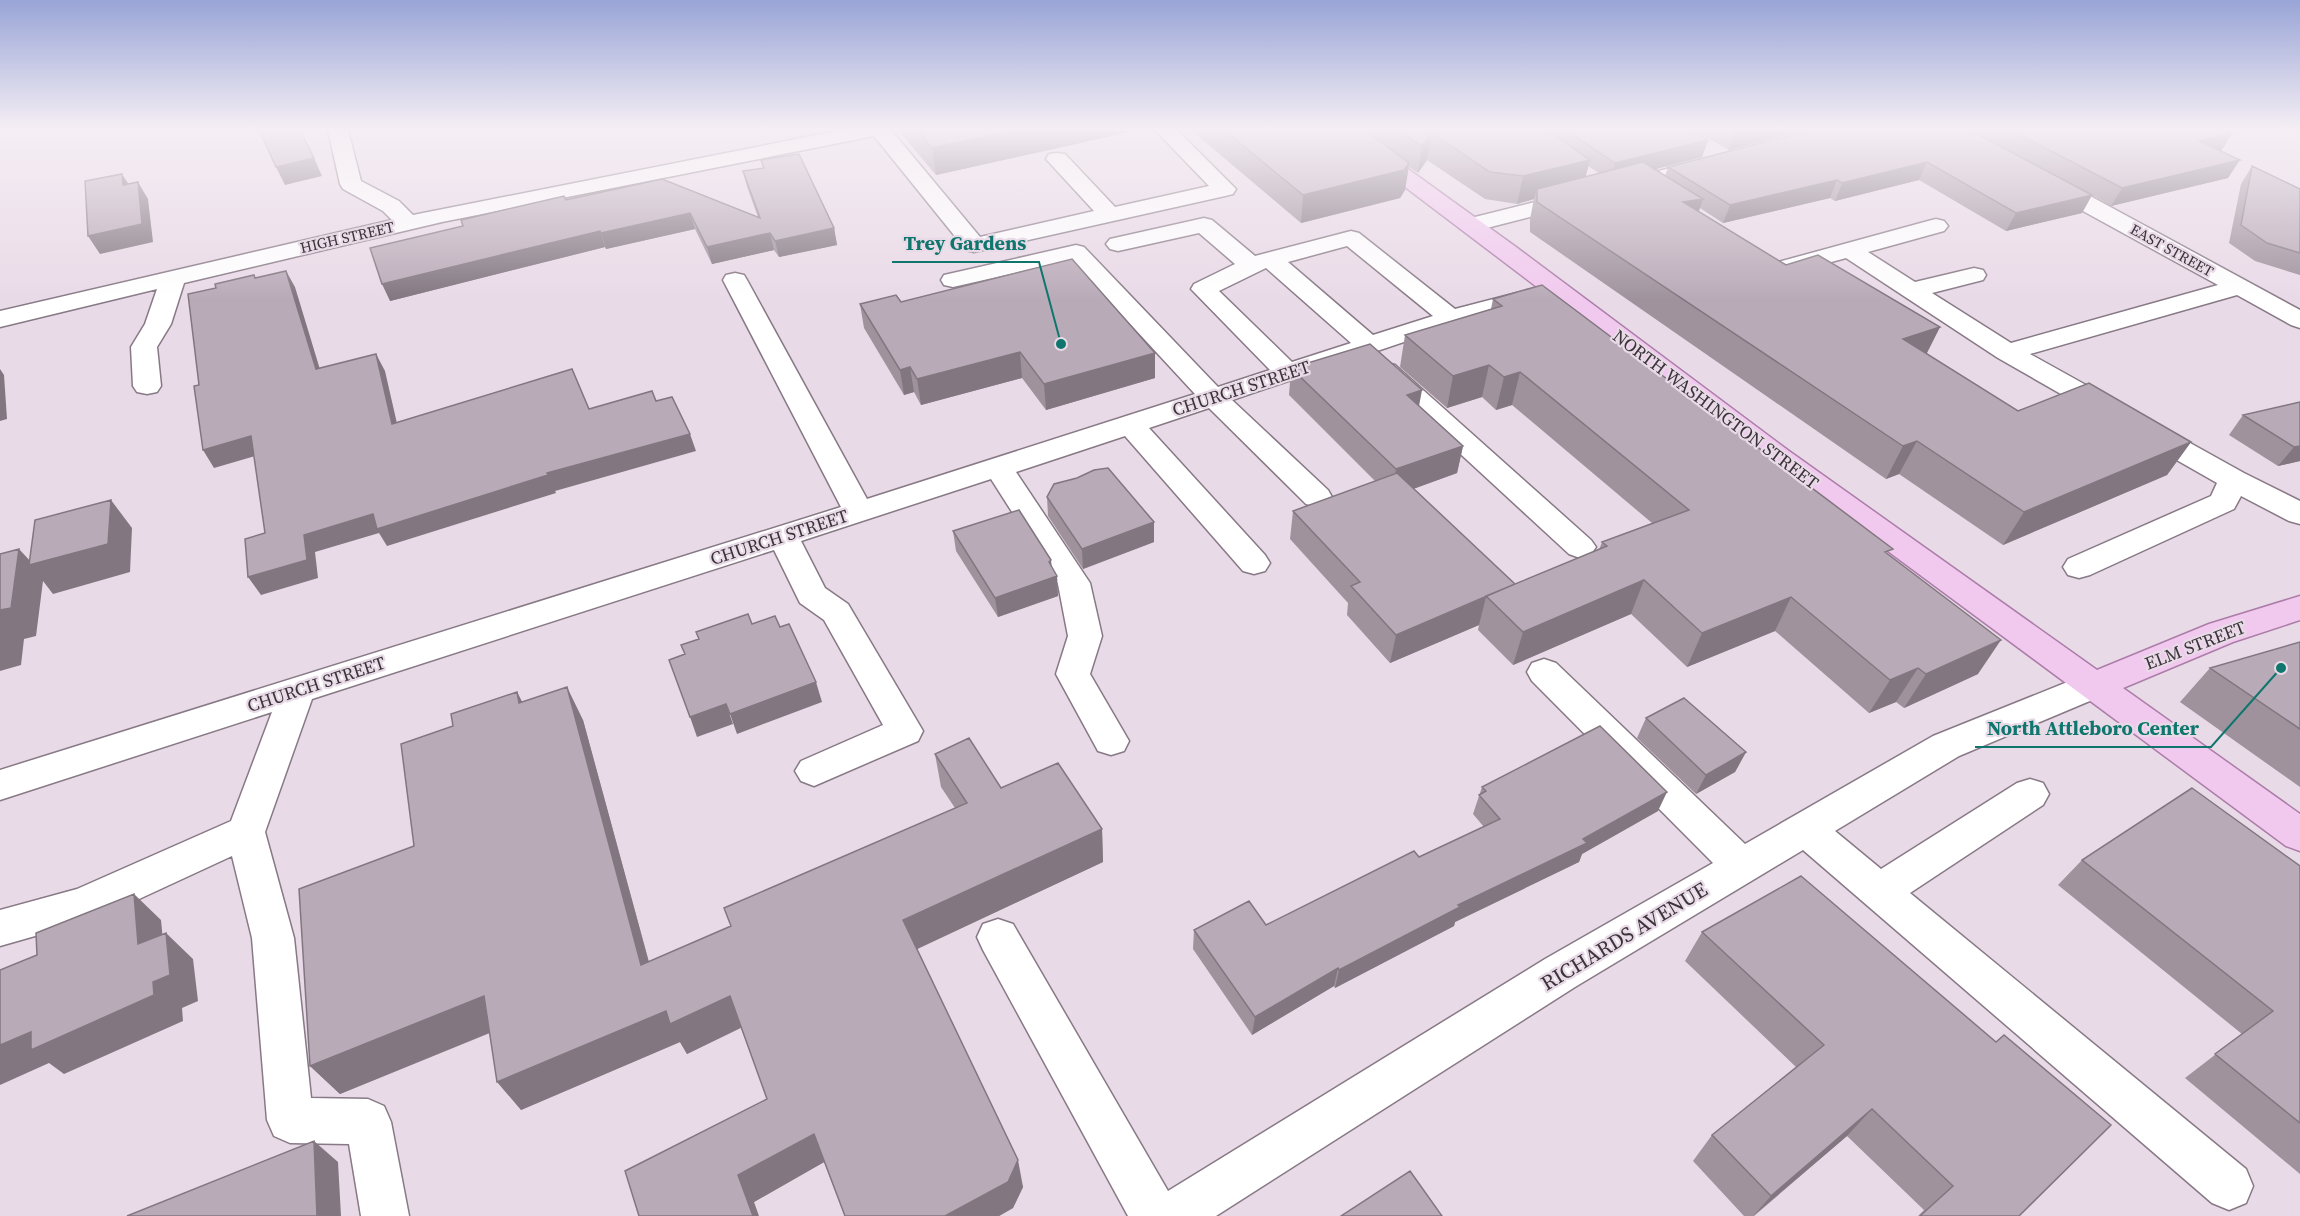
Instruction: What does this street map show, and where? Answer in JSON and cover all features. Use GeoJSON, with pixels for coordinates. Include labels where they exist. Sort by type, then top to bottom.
{"type":"FeatureCollection","features":[{"type":"Feature","properties":{"kind":"main road","name":"NORTH WASHINGTON STREET"},"geometry":{"type":"LineString","coordinates":[[1418,187],[1779,457],[2300,835]]}},
{"type":"Feature","properties":{"kind":"main road","name":"ELM STREET"},"geometry":{"type":"LineString","coordinates":[[2092,686],[2221,633],[2297,612]]}},
{"type":"Feature","properties":{"kind":"street"},"geometry":{"type":"LineString","coordinates":[[356,187],[391,206],[408,223]]}},
{"type":"Feature","properties":{"kind":"street","name":"HIGH STREET"},"geometry":{"type":"LineString","coordinates":[[0,319],[568,187]]}},
{"type":"Feature","properties":{"kind":"street"},"geometry":{"type":"LineString","coordinates":[[926,187],[974,245],[1225,189],[1223,187]]}},
{"type":"Feature","properties":{"kind":"street"},"geometry":{"type":"LineString","coordinates":[[1083,187],[1110,215]]}},
{"type":"Feature","properties":{"kind":"street"},"geometry":{"type":"LineString","coordinates":[[1601,187],[1606,190]]}},
{"type":"Feature","properties":{"kind":"street"},"geometry":{"type":"LineString","coordinates":[[1471,225],[1619,187]]}},
{"type":"Feature","properties":{"kind":"street"},"geometry":{"type":"LineString","coordinates":[[1645,187],[1668,201]]}},
{"type":"Feature","properties":{"kind":"street","name":"EAST STREET"},"geometry":{"type":"LineString","coordinates":[[2055,187],[2300,320]]}},
{"type":"Feature","properties":{"kind":"street"},"geometry":{"type":"LineString","coordinates":[[1118,244],[1204,225],[1261,263],[1364,347],[1580,547]]}},
{"type":"Feature","properties":{"kind":"street"},"geometry":{"type":"LineString","coordinates":[[1758,257],[1778,270],[1936,226]]}},
{"type":"Feature","properties":{"kind":"street"},"geometry":{"type":"LineString","coordinates":[[1288,373],[1203,289],[1261,263],[1351,238],[1451,318]]}},
{"type":"Feature","properties":{"kind":"street"},"geometry":{"type":"LineString","coordinates":[[1850,250],[2007,352],[2234,480],[2300,514]]}},
{"type":"Feature","properties":{"kind":"street"},"geometry":{"type":"LineString","coordinates":[[953,280],[1076,252],[1213,398],[1317,497]]}},
{"type":"Feature","properties":{"kind":"street"},"geometry":{"type":"LineString","coordinates":[[1912,290],[1974,275]]}},
{"type":"Feature","properties":{"kind":"street"},"geometry":{"type":"LineString","coordinates":[[147,386],[144,347],[158,324],[173,278]]}},
{"type":"Feature","properties":{"kind":"street"},"geometry":{"type":"LineString","coordinates":[[735,280],[859,512]]}},
{"type":"Feature","properties":{"kind":"street"},"geometry":{"type":"LineString","coordinates":[[2007,352],[2239,287]]}},
{"type":"Feature","properties":{"kind":"street","name":"CHURCH STREET"},"geometry":{"type":"LineString","coordinates":[[0,785],[859,512],[1213,398],[1451,318],[1558,290]]}},
{"type":"Feature","properties":{"kind":"street"},"geometry":{"type":"LineString","coordinates":[[1131,424],[1254,562]]}},
{"type":"Feature","properties":{"kind":"street"},"geometry":{"type":"LineString","coordinates":[[998,467],[1074,583],[1085,636],[1073,674],[1111,741]]}},
{"type":"Feature","properties":{"kind":"street"},"geometry":{"type":"LineString","coordinates":[[2079,567],[2223,502],[2234,480]]}},
{"type":"Feature","properties":{"kind":"street"},"geometry":{"type":"LineString","coordinates":[[783,535],[812,595],[836,612],[905,731],[814,771]]}},
{"type":"Feature","properties":{"kind":"street"},"geometry":{"type":"LineString","coordinates":[[1544,672],[1742,866]]}},
{"type":"Feature","properties":{"kind":"street","name":"RICHARDS AVENUE"},"geometry":{"type":"LineString","coordinates":[[1172,1216],[1550,979],[1946,746],[2092,686]]}},
{"type":"Feature","properties":{"kind":"street"},"geometry":{"type":"LineString","coordinates":[[298,690],[246,832],[273,938],[290,1120],[368,1122],[385,1216]]}},
{"type":"Feature","properties":{"kind":"street"},"geometry":{"type":"LineString","coordinates":[[1879,891],[2030,794]]}},
{"type":"Feature","properties":{"kind":"street"},"geometry":{"type":"LineString","coordinates":[[1805,829],[2229,1186]]}},
{"type":"Feature","properties":{"kind":"street"},"geometry":{"type":"LineString","coordinates":[[0,928],[84,904],[246,832]]}},
{"type":"Feature","properties":{"kind":"street"},"geometry":{"type":"LineString","coordinates":[[998,937],[1155,1216]]}},
{"type":"Feature","properties":{"kind":"building"},"geometry":{"type":"Polygon","coordinates":[[[85,187],[138,187],[142,224],[88,236],[85,187]]]}},
{"type":"Feature","properties":{"kind":"building"},"geometry":{"type":"Polygon","coordinates":[[[627,187],[681,187],[760,218],[749,187],[814,187],[834,228],[775,241],[770,233],[707,247],[690,213],[601,233],[600,231],[382,284],[370,248],[463,226],[461,220],[564,196],[566,200],[627,187]]]}},
{"type":"Feature","properties":{"kind":"building"},"geometry":{"type":"Polygon","coordinates":[[[1293,187],[1336,187],[1303,195],[1293,187]]]}},
{"type":"Feature","properties":{"kind":"building"},"geometry":{"type":"Polygon","coordinates":[[[1546,187],[1683,187],[1703,199],[1683,202],[1786,265],[1818,255],[1940,327],[1903,339],[2018,411],[2089,383],[2191,442],[2024,512],[1917,441],[1903,446],[1537,202],[1537,189],[1546,187]]]}},
{"type":"Feature","properties":{"kind":"building"},"geometry":{"type":"Polygon","coordinates":[[[1700,187],[1808,187],[1730,205],[1700,187]]]}},
{"type":"Feature","properties":{"kind":"building"},"geometry":{"type":"Polygon","coordinates":[[[1970,187],[2077,187],[2092,195],[2016,213],[1970,187]]]}},
{"type":"Feature","properties":{"kind":"building"},"geometry":{"type":"Polygon","coordinates":[[[2248,187],[2295,187],[2300,189],[2300,253],[2267,243],[2241,225],[2248,187]]]}},
{"type":"Feature","properties":{"kind":"building"},"geometry":{"type":"Polygon","coordinates":[[[1072,259],[1155,353],[1044,384],[1020,352],[917,379],[910,367],[900,370],[860,304],[896,295],[901,302],[1072,259]]]}},
{"type":"Feature","properties":{"kind":"building"},"geometry":{"type":"Polygon","coordinates":[[[286,271],[316,369],[376,354],[392,424],[572,369],[589,409],[652,391],[656,401],[672,397],[690,434],[547,473],[548,475],[377,529],[373,514],[304,535],[307,560],[248,577],[245,539],[265,533],[251,436],[203,450],[194,386],[199,385],[188,294],[216,288],[215,284],[254,275],[255,278],[286,271]]]}},
{"type":"Feature","properties":{"kind":"building"},"geometry":{"type":"Polygon","coordinates":[[[1542,285],[1893,549],[1885,552],[2001,640],[1926,674],[1918,668],[1890,680],[1791,597],[1702,633],[1644,580],[1523,632],[1486,596],[1607,546],[1602,542],[1689,510],[1520,372],[1504,377],[1489,365],[1453,376],[1405,335],[1502,306],[1493,299],[1542,285]]]}},
{"type":"Feature","properties":{"kind":"building"},"geometry":{"type":"Polygon","coordinates":[[[1370,344],[1422,390],[1407,395],[1463,446],[1396,469],[1291,368],[1370,344]]]}},
{"type":"Feature","properties":{"kind":"building"},"geometry":{"type":"Polygon","coordinates":[[[2300,402],[2300,446],[2294,447],[2243,415],[2300,402]]]}},
{"type":"Feature","properties":{"kind":"building"},"geometry":{"type":"Polygon","coordinates":[[[1108,468],[1154,522],[1082,549],[1047,497],[1054,484],[1077,478],[1094,470],[1108,468]]]}},
{"type":"Feature","properties":{"kind":"building"},"geometry":{"type":"Polygon","coordinates":[[[1397,473],[1515,584],[1396,635],[1351,586],[1360,582],[1293,511],[1397,473]]]}},
{"type":"Feature","properties":{"kind":"building"},"geometry":{"type":"Polygon","coordinates":[[[111,500],[108,544],[29,565],[35,520],[111,500]]]}},
{"type":"Feature","properties":{"kind":"building"},"geometry":{"type":"Polygon","coordinates":[[[1019,510],[1051,560],[1049,562],[1057,576],[995,598],[953,531],[1019,510]]]}},
{"type":"Feature","properties":{"kind":"building"},"geometry":{"type":"Polygon","coordinates":[[[19,549],[11,608],[0,610],[0,554],[19,549]]]}},
{"type":"Feature","properties":{"kind":"building"},"geometry":{"type":"Polygon","coordinates":[[[748,614],[752,624],[775,616],[780,627],[789,624],[816,682],[730,714],[726,704],[690,717],[669,660],[685,654],[681,645],[699,639],[696,632],[748,614]]]}},
{"type":"Feature","properties":{"kind":"building"},"geometry":{"type":"Polygon","coordinates":[[[2300,642],[2300,729],[2210,668],[2300,642]]]}},
{"type":"Feature","properties":{"kind":"building"},"geometry":{"type":"Polygon","coordinates":[[[567,687],[641,965],[731,926],[724,908],[967,803],[935,754],[969,738],[1001,788],[1058,763],[1102,829],[903,920],[1018,1160],[1008,1182],[945,1216],[845,1216],[814,1134],[738,1175],[753,1216],[639,1216],[625,1171],[767,1099],[730,996],[670,1024],[666,1011],[497,1082],[484,996],[310,1066],[299,889],[414,846],[401,744],[453,726],[451,714],[517,692],[519,703],[567,687]]]}},
{"type":"Feature","properties":{"kind":"building"},"geometry":{"type":"Polygon","coordinates":[[[1684,698],[1746,752],[1706,775],[1646,718],[1684,698]]]}},
{"type":"Feature","properties":{"kind":"building"},"geometry":{"type":"Polygon","coordinates":[[[1600,726],[1667,792],[1583,839],[1587,843],[1458,905],[1460,907],[1339,970],[1338,968],[1255,1017],[1194,930],[1249,901],[1266,925],[1414,851],[1419,857],[1500,819],[1479,795],[1486,791],[1482,787],[1600,726]]]}},
{"type":"Feature","properties":{"kind":"building"},"geometry":{"type":"Polygon","coordinates":[[[2192,788],[2300,866],[2300,1123],[2215,1054],[2273,1011],[2082,860],[2192,788]]]}},
{"type":"Feature","properties":{"kind":"building"},"geometry":{"type":"Polygon","coordinates":[[[1801,876],[1996,1042],[2004,1035],[2111,1125],[2019,1216],[1920,1216],[1953,1186],[1872,1109],[1771,1196],[1712,1135],[1824,1045],[1702,932],[1801,876]]]}},
{"type":"Feature","properties":{"kind":"building"},"geometry":{"type":"Polygon","coordinates":[[[134,894],[138,944],[166,933],[170,975],[153,982],[154,995],[31,1050],[31,1032],[0,1045],[0,970],[37,955],[36,933],[134,894]]]}},
{"type":"Feature","properties":{"kind":"building"},"geometry":{"type":"Polygon","coordinates":[[[314,1141],[317,1216],[127,1216],[314,1141]]]}},
{"type":"Feature","properties":{"kind":"building"},"geometry":{"type":"Polygon","coordinates":[[[1410,1171],[1442,1216],[1341,1216],[1410,1171]]]}},
{"type":"Feature","properties":{"kind":"place","name":"Trey Gardens"},"geometry":{"type":"Point","coordinates":[1061,344]}},
{"type":"Feature","properties":{"kind":"place","name":"North Attleboro Center"},"geometry":{"type":"Point","coordinates":[2281,668]}}]}
